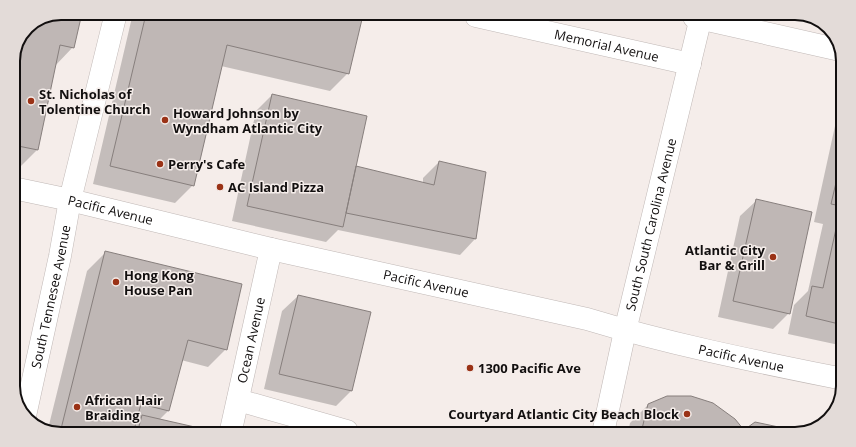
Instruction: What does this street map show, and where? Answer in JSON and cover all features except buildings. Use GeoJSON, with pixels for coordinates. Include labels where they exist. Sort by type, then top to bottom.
{"type":"FeatureCollection","features":[{"type":"Feature","properties":{"kind":"street","name":"South Tennesee Avenue"},"geometry":{"type":"LineString","coordinates":[[27,408],[60,256],[70,200],[114,20]]}},
{"type":"Feature","properties":{"kind":"street","name":"Memorial Avenue"},"geometry":{"type":"LineString","coordinates":[[494,20],[690,64]]}},
{"type":"Feature","properties":{"kind":"street","name":"South South Carolina Avenue"},"geometry":{"type":"LineString","coordinates":[[604,427],[625,331],[690,64],[698,20]]}},
{"type":"Feature","properties":{"kind":"street"},"geometry":{"type":"LineString","coordinates":[[707,20],[834,49]]}},
{"type":"Feature","properties":{"kind":"street","name":"Pacific Avenue"},"geometry":{"type":"LineString","coordinates":[[20,189],[70,200],[272,249],[580,317],[625,331],[743,359],[836,378]]}},
{"type":"Feature","properties":{"kind":"street","name":"Ocean Avenue"},"geometry":{"type":"LineString","coordinates":[[232,427],[272,249]]}},
{"type":"Feature","properties":{"kind":"street"},"geometry":{"type":"LineString","coordinates":[[238,400],[333,427]]}},
{"type":"Feature","properties":{"kind":"place","name":"St. Nicholas of Tolentine Church"},"geometry":{"type":"Point","coordinates":[31,101]}},
{"type":"Feature","properties":{"kind":"place","name":"Howard Johnson by Wyndham Atlantic City"},"geometry":{"type":"Point","coordinates":[165,120]}},
{"type":"Feature","properties":{"kind":"place","name":"Perry's Cafe"},"geometry":{"type":"Point","coordinates":[160,164]}},
{"type":"Feature","properties":{"kind":"place","name":"AC Island Pizza"},"geometry":{"type":"Point","coordinates":[220,187]}},
{"type":"Feature","properties":{"kind":"place","name":"Atlantic City Bar & Grill"},"geometry":{"type":"Point","coordinates":[773,257]}},
{"type":"Feature","properties":{"kind":"place","name":"Hong Kong House Pan"},"geometry":{"type":"Point","coordinates":[116,282]}},
{"type":"Feature","properties":{"kind":"place","name":"1300 Pacific Ave"},"geometry":{"type":"Point","coordinates":[470,368]}},
{"type":"Feature","properties":{"kind":"place","name":"African Hair Braiding"},"geometry":{"type":"Point","coordinates":[77,407]}},
{"type":"Feature","properties":{"kind":"place","name":"Courtyard Atlantic City Beach Block"},"geometry":{"type":"Point","coordinates":[687,414]}}]}
